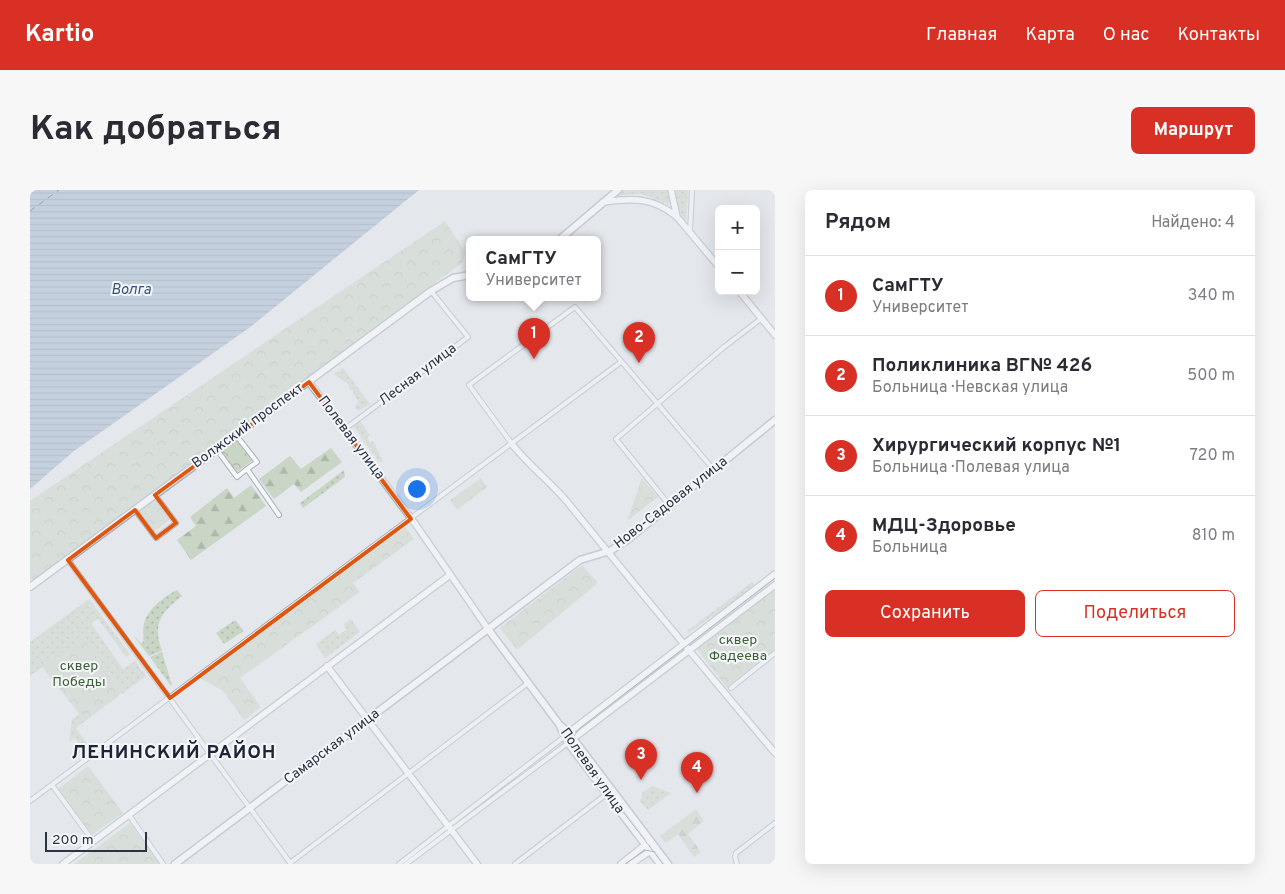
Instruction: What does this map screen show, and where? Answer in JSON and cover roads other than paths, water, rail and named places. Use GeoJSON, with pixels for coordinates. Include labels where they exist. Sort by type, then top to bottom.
{"type":"FeatureCollection","features":[{"type":"Feature","properties":{"kind":"main road"},"geometry":{"type":"LineString","coordinates":[[564,236],[618,190]]}},
{"type":"Feature","properties":{"kind":"main road","name":"Волжский проспект"},"geometry":{"type":"LineString","coordinates":[[30,587],[431,291],[453,278],[466,276]]}},
{"type":"Feature","properties":{"kind":"main road","name":"Ново-Садовая улица"},"geometry":{"type":"LineString","coordinates":[[488,629],[580,560],[606,552],[626,541],[775,420]]}},
{"type":"Feature","properties":{"kind":"main road","name":"Полевая улица"},"geometry":{"type":"LineString","coordinates":[[488,629],[648,843],[668,864]]}},
{"type":"Feature","properties":{"kind":"main road","name":"Самарская улица"},"geometry":{"type":"LineString","coordinates":[[175,864],[488,629]]}},
{"type":"Feature","properties":{"kind":"main road","name":"Полевая улица"},"geometry":{"type":"LineString","coordinates":[[653,849],[660,864]]}},
{"type":"Feature","properties":{"kind":"street"},"geometry":{"type":"LineString","coordinates":[[671,190],[677,216]]}},
{"type":"Feature","properties":{"kind":"street"},"geometry":{"type":"LineString","coordinates":[[690,232],[692,190]]}},
{"type":"Feature","properties":{"kind":"street"},"geometry":{"type":"LineString","coordinates":[[603,202],[621,199],[644,199],[661,205],[677,216],[715,262]]}},
{"type":"Feature","properties":{"kind":"street","name":"Лесная улица"},"geometry":{"type":"LineString","coordinates":[[345,429],[468,337],[431,291]]}},
{"type":"Feature","properties":{"kind":"street"},"geometry":{"type":"LineString","coordinates":[[742,295],[775,335]]}},
{"type":"Feature","properties":{"kind":"street"},"geometry":{"type":"LineString","coordinates":[[714,470],[575,307],[469,385],[512,444],[542,478],[563,497],[606,552],[775,753]]}},
{"type":"Feature","properties":{"kind":"street"},"geometry":{"type":"LineString","coordinates":[[670,506],[616,439],[656,403],[762,318]]}},
{"type":"Feature","properties":{"kind":"street"},"geometry":{"type":"LineString","coordinates":[[30,801],[621,362]]}},
{"type":"Feature","properties":{"kind":"street","name":"Полевая улица"},"geometry":{"type":"LineString","coordinates":[[309,382],[411,519],[488,629]]}},
{"type":"Feature","properties":{"kind":"street"},"geometry":{"type":"LineString","coordinates":[[217,450],[237,477],[247,470],[257,462],[236,435]]}},
{"type":"Feature","properties":{"kind":"street"},"geometry":{"type":"LineString","coordinates":[[247,470],[279,515]]}},
{"type":"Feature","properties":{"kind":"street"},"geometry":{"type":"LineString","coordinates":[[135,510],[156,538],[176,523],[155,495]]}},
{"type":"Feature","properties":{"kind":"street"},"geometry":{"type":"LineString","coordinates":[[68,560],[251,807],[290,864],[528,683]]}},
{"type":"Feature","properties":{"kind":"street"},"geometry":{"type":"LineString","coordinates":[[406,864],[450,828],[569,738],[684,644],[775,574]]}},
{"type":"Feature","properties":{"kind":"street"},"geometry":{"type":"LineString","coordinates":[[63,864],[432,586],[450,575]]}},
{"type":"Feature","properties":{"kind":"street"},"geometry":{"type":"LineString","coordinates":[[400,864],[689,651],[775,585]]}},
{"type":"Feature","properties":{"kind":"street"},"geometry":{"type":"LineString","coordinates":[[731,688],[775,654]]}},
{"type":"Feature","properties":{"kind":"street"},"geometry":{"type":"LineString","coordinates":[[327,666],[410,773],[477,864]]}},
{"type":"Feature","properties":{"kind":"street"},"geometry":{"type":"LineString","coordinates":[[52,785],[93,841]]}},
{"type":"Feature","properties":{"kind":"street"},"geometry":{"type":"LineString","coordinates":[[515,864],[610,792]]}},
{"type":"Feature","properties":{"kind":"street"},"geometry":{"type":"LineString","coordinates":[[129,815],[163,864]]}},
{"type":"Feature","properties":{"kind":"street"},"geometry":{"type":"LineString","coordinates":[[737,864],[736,853],[775,823]]}},
{"type":"Feature","properties":{"kind":"street"},"geometry":{"type":"LineString","coordinates":[[621,864],[648,843]]}},
{"type":"Feature","properties":{"kind":"street"},"geometry":{"type":"LineString","coordinates":[[631,864],[653,849]]}},
{"type":"Feature","properties":{"kind":"water","name":"Волга"},"geometry":{"type":"Polygon","coordinates":[[[30,190],[419,190],[249,328],[74,451],[30,489],[30,190]]]}},
{"type":"Feature","properties":{"kind":"tram line"},"geometry":{"type":"LineString","coordinates":[[663,864],[575,749],[574,736],[580,728],[775,578]]}},
{"type":"Feature","properties":{"kind":"tram line"},"geometry":{"type":"LineString","coordinates":[[625,864],[645,850],[655,852]]}},
{"type":"Feature","properties":{"kind":"place","name":"СамГТУ"},"geometry":{"type":"Point","coordinates":[534,359]}},
{"type":"Feature","properties":{"kind":"place","name":"Поликлиника ВГ№ 426"},"geometry":{"type":"Point","coordinates":[639,363]}},
{"type":"Feature","properties":{"kind":"place","name":"Хирургический корпус №1"},"geometry":{"type":"Point","coordinates":[641,780]}},
{"type":"Feature","properties":{"kind":"place","name":"МДЦ-Здоровье"},"geometry":{"type":"Point","coordinates":[697,793]}},
{"type":"Feature","properties":{"kind":"district","name":"ЛЕНИНСКИЙ РАЙОН"},"geometry":{"type":"Point","coordinates":[174,753]}},
{"type":"Feature","properties":{"kind":"park label","name":"сквер Фадеева"},"geometry":{"type":"Point","coordinates":[738,648]}},
{"type":"Feature","properties":{"kind":"park label","name":"сквер Победы"},"geometry":{"type":"Point","coordinates":[79,674]}}]}
